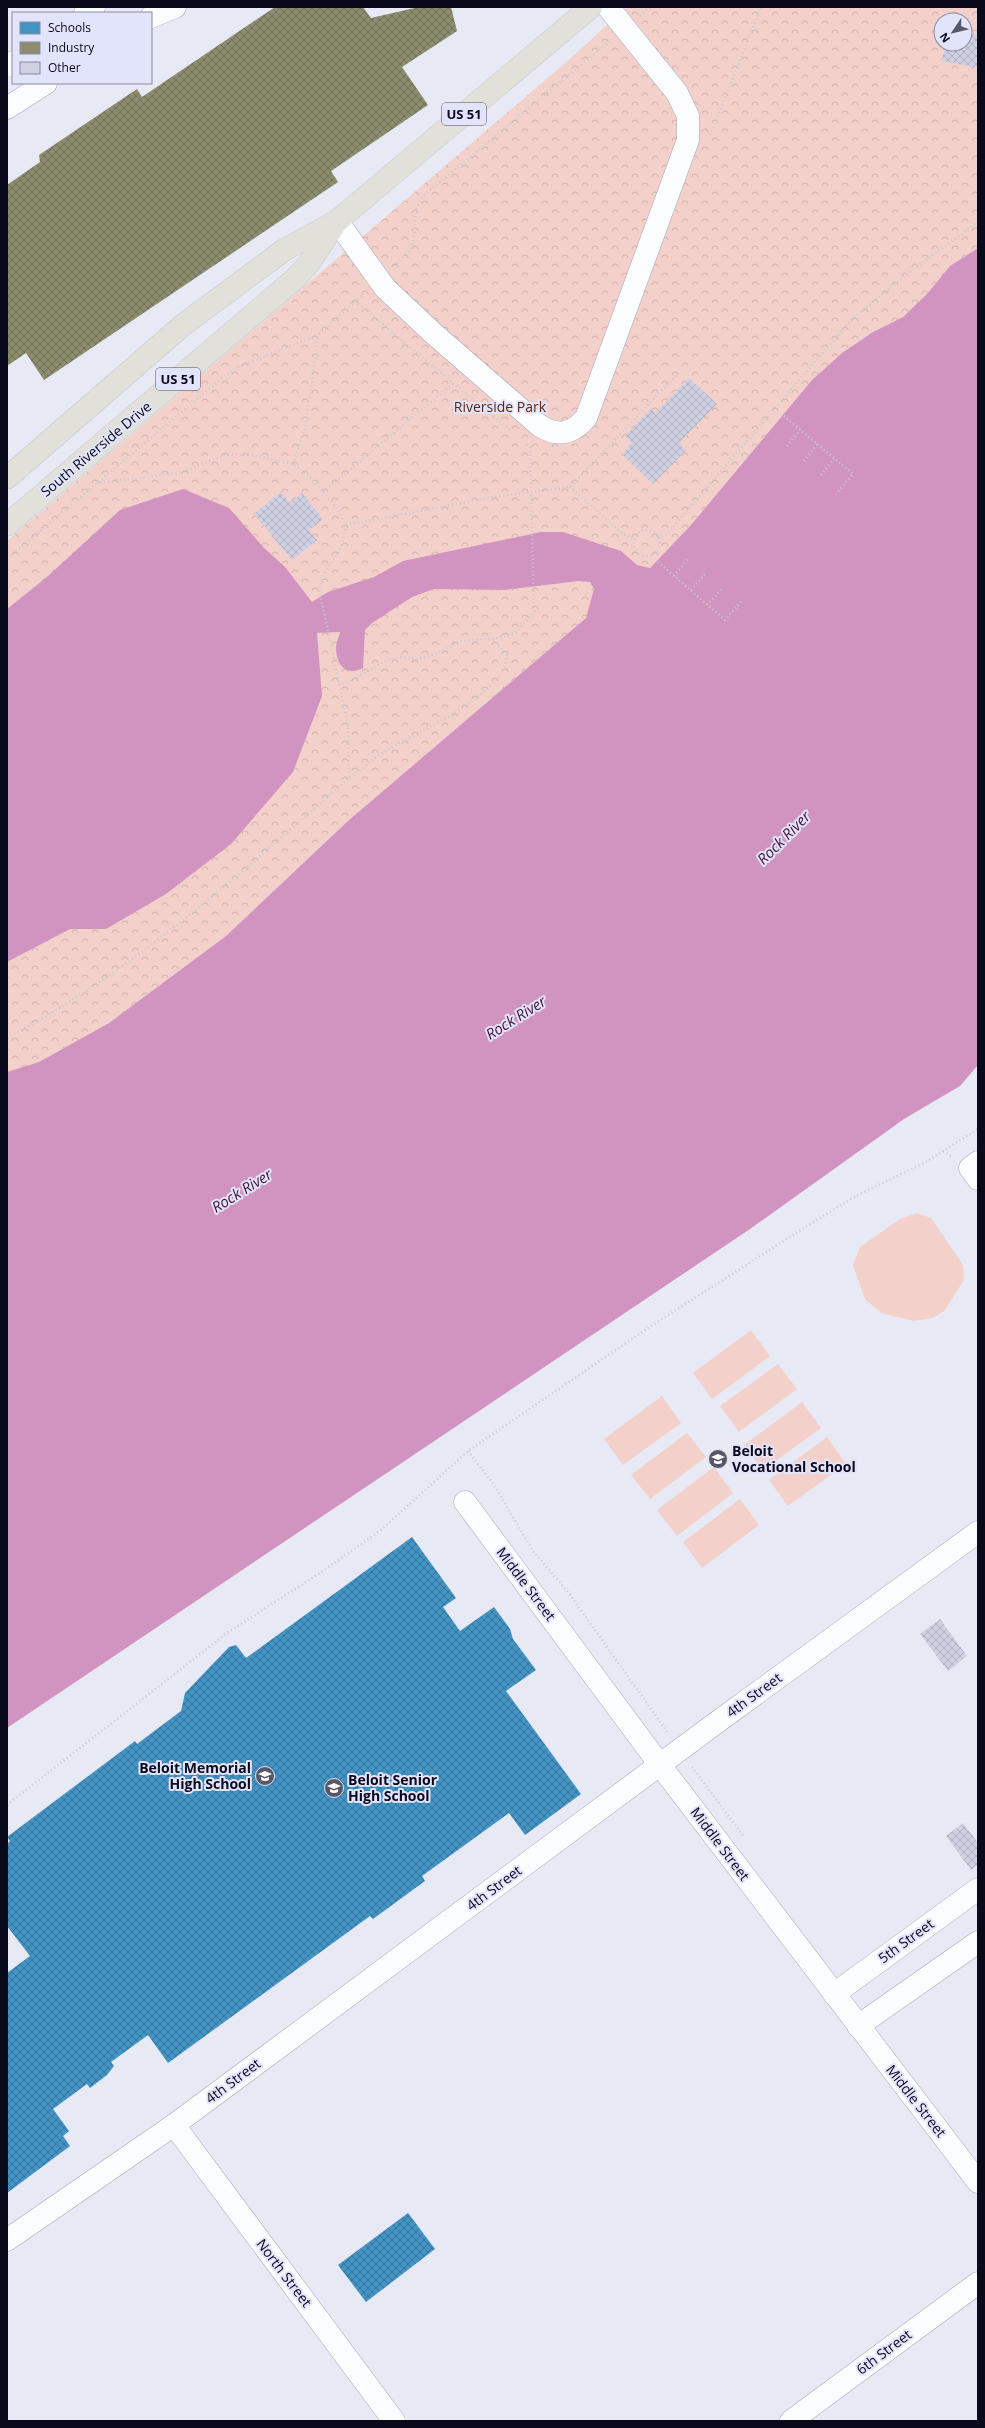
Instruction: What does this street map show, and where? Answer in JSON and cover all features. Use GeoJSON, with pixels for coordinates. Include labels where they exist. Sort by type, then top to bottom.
{"type":"FeatureCollection","features":[{"type":"Feature","properties":{"kind":"main road","name":"South Riverside Drive"},"geometry":{"type":"LineString","coordinates":[[7,478],[184,325],[232,287],[284,250],[337,221],[591,7]]}},
{"type":"Feature","properties":{"kind":"main road","name":"South Riverside Drive"},"geometry":{"type":"LineString","coordinates":[[7,525],[297,277],[310,262],[337,221]]}},
{"type":"Feature","properties":{"kind":"street"},"geometry":{"type":"LineString","coordinates":[[152,17],[175,7]]}},
{"type":"Feature","properties":{"kind":"street"},"geometry":{"type":"LineString","coordinates":[[337,221],[379,280],[434,334],[540,426],[550,432],[560,434],[579,426],[586,418],[688,140],[688,116],[684,104],[663,74],[608,7]]}},
{"type":"Feature","properties":{"kind":"street"},"geometry":{"type":"LineString","coordinates":[[7,108],[44,84]]}},
{"type":"Feature","properties":{"kind":"street","name":"Middle Street"},"geometry":{"type":"LineString","coordinates":[[465,1502],[660,1765],[978,2182]]}},
{"type":"Feature","properties":{"kind":"street","name":"4th Street"},"geometry":{"type":"LineString","coordinates":[[7,2240],[174,2125],[660,1765],[978,1532]]}},
{"type":"Feature","properties":{"kind":"street","name":"5th Street"},"geometry":{"type":"LineString","coordinates":[[834,1994],[978,1889]]}},
{"type":"Feature","properties":{"kind":"street"},"geometry":{"type":"LineString","coordinates":[[858,2026],[978,1942]]}},
{"type":"Feature","properties":{"kind":"street","name":"North Street"},"geometry":{"type":"LineString","coordinates":[[174,2125],[394,2421]]}},
{"type":"Feature","properties":{"kind":"street","name":"6th Street"},"geometry":{"type":"LineString","coordinates":[[791,2421],[978,2282]]}},
{"type":"Feature","properties":{"kind":"path"},"geometry":{"type":"LineString","coordinates":[[7,560],[96,483],[238,367],[318,335],[406,255],[412,245],[416,205],[423,196],[650,7]]}},
{"type":"Feature","properties":{"kind":"path"},"geometry":{"type":"LineString","coordinates":[[658,538],[667,534],[850,321],[903,276],[978,222]]}},
{"type":"Feature","properties":{"kind":"path"},"geometry":{"type":"LineString","coordinates":[[355,300],[512,432]]}},
{"type":"Feature","properties":{"kind":"path"},"geometry":{"type":"LineString","coordinates":[[293,464],[306,426],[318,335]]}},
{"type":"Feature","properties":{"kind":"path"},"geometry":{"type":"LineString","coordinates":[[346,525],[494,497],[570,487],[680,371]]}},
{"type":"Feature","properties":{"kind":"path"},"geometry":{"type":"LineString","coordinates":[[323,492],[454,383]]}},
{"type":"Feature","properties":{"kind":"path"},"geometry":{"type":"LineString","coordinates":[[784,416],[853,474],[836,494]]}},
{"type":"Feature","properties":{"kind":"path"},"geometry":{"type":"LineString","coordinates":[[787,446],[800,430]]}},
{"type":"Feature","properties":{"kind":"path"},"geometry":{"type":"LineString","coordinates":[[339,685],[352,680],[387,660],[401,657],[417,660],[461,641],[492,638],[515,633],[534,612],[535,599],[531,530],[530,447],[524,442]]}},
{"type":"Feature","properties":{"kind":"path"},"geometry":{"type":"LineString","coordinates":[[804,461],[817,444]]}},
{"type":"Feature","properties":{"kind":"path"},"geometry":{"type":"LineString","coordinates":[[96,483],[179,473],[228,454],[250,455],[293,464],[307,474],[323,492],[338,510],[346,525],[343,540],[337,555],[323,575],[319,589],[348,725],[349,778]]}},
{"type":"Feature","properties":{"kind":"path"},"geometry":{"type":"LineString","coordinates":[[821,475],[834,458]]}},
{"type":"Feature","properties":{"kind":"path"},"geometry":{"type":"LineString","coordinates":[[570,487],[622,533],[634,540],[638,552],[646,556],[657,550],[658,538],[653,532],[645,530],[638,534],[634,540]]}},
{"type":"Feature","properties":{"kind":"path"},"geometry":{"type":"LineString","coordinates":[[674,576],[688,559]]}},
{"type":"Feature","properties":{"kind":"path"},"geometry":{"type":"LineString","coordinates":[[658,562],[725,620],[742,601]]}},
{"type":"Feature","properties":{"kind":"path"},"geometry":{"type":"LineString","coordinates":[[691,590],[705,574]]}},
{"type":"Feature","properties":{"kind":"path"},"geometry":{"type":"LineString","coordinates":[[707,605],[722,589]]}},
{"type":"Feature","properties":{"kind":"path"},"geometry":{"type":"LineString","coordinates":[[7,1038],[53,1014],[113,975],[221,888],[349,778],[388,750],[470,703],[493,683],[507,663],[507,655],[492,638]]}},
{"type":"Feature","properties":{"kind":"path"},"geometry":{"type":"LineString","coordinates":[[7,1805],[227,1633],[323,1571],[381,1530],[468,1451],[648,1328],[796,1233],[852,1198],[926,1162],[978,1129]]}},
{"type":"Feature","properties":{"kind":"green space","name":"Riverside Park"},"geometry":{"type":"Polygon","coordinates":[[[627,7],[978,7],[978,248],[950,266],[927,295],[903,317],[873,332],[842,353],[812,380],[691,525],[650,568],[586,618],[349,820],[226,936],[109,1023],[39,1062],[7,1072],[7,541],[563,65],[627,7]]]}},
{"type":"Feature","properties":{"kind":"green space"},"geometry":{"type":"Polygon","coordinates":[[[917,1213],[931,1218],[963,1265],[964,1280],[944,1311],[933,1318],[914,1321],[881,1313],[865,1299],[853,1265],[860,1247],[900,1219],[917,1213]]]}},
{"type":"Feature","properties":{"kind":"green space"},"geometry":{"type":"Polygon","coordinates":[[[751,1330],[770,1356],[712,1399],[693,1373],[751,1330]]]}},
{"type":"Feature","properties":{"kind":"green space"},"geometry":{"type":"Polygon","coordinates":[[[778,1364],[797,1389],[739,1432],[720,1406],[778,1364]]]}},
{"type":"Feature","properties":{"kind":"green space"},"geometry":{"type":"Polygon","coordinates":[[[662,1396],[681,1423],[623,1465],[604,1439],[662,1396]]]}},
{"type":"Feature","properties":{"kind":"green space"},"geometry":{"type":"Polygon","coordinates":[[[802,1402],[821,1428],[763,1470],[744,1445],[802,1402]]]}},
{"type":"Feature","properties":{"kind":"green space"},"geometry":{"type":"Polygon","coordinates":[[[687,1433],[706,1457],[650,1499],[631,1475],[687,1433]]]}},
{"type":"Feature","properties":{"kind":"green space"},"geometry":{"type":"Polygon","coordinates":[[[827,1437],[846,1464],[788,1506],[769,1480],[827,1437]]]}},
{"type":"Feature","properties":{"kind":"green space"},"geometry":{"type":"Polygon","coordinates":[[[714,1467],[733,1493],[677,1536],[657,1510],[714,1467]]]}},
{"type":"Feature","properties":{"kind":"green space"},"geometry":{"type":"Polygon","coordinates":[[[740,1499],[759,1525],[702,1568],[683,1542],[740,1499]]]}},
{"type":"Feature","properties":{"kind":"water","name":"Rock River"},"geometry":{"type":"Polygon","coordinates":[[[978,248],[978,1065],[960,1086],[904,1119],[750,1229],[7,1728],[7,1072],[39,1062],[109,1023],[226,936],[349,820],[586,618],[594,589],[590,582],[579,581],[504,590],[434,589],[412,597],[372,623],[365,630],[363,668],[352,671],[343,668],[336,653],[336,644],[340,632],[317,633],[322,696],[293,772],[231,844],[166,894],[106,929],[70,929],[7,962],[7,609],[47,577],[120,510],[183,489],[229,508],[264,548],[285,567],[312,602],[328,592],[374,577],[403,561],[541,532],[563,532],[621,551],[637,565],[650,568],[691,525],[812,380],[842,353],[873,332],[903,317],[927,294],[950,266],[978,248]]]}},
{"type":"Feature","properties":{"kind":"building: Schools"},"geometry":{"type":"Polygon","coordinates":[[[412,1537],[456,1598],[443,1607],[460,1631],[494,1607],[510,1629],[513,1639],[536,1670],[506,1691],[581,1794],[525,1835],[509,1813],[422,1876],[425,1881],[373,1919],[370,1916],[168,2063],[148,2035],[111,2062],[114,2066],[107,2075],[90,2088],[87,2084],[53,2109],[69,2131],[63,2136],[70,2146],[7,2193],[7,1973],[30,1956],[7,1926],[7,1844],[10,1841],[7,1837],[135,1741],[137,1744],[181,1711],[185,1693],[229,1647],[236,1645],[246,1658],[412,1537]]]}},
{"type":"Feature","properties":{"kind":"building: Schools"},"geometry":{"type":"Polygon","coordinates":[[[408,2213],[435,2249],[366,2302],[338,2265],[408,2213]]]}},
{"type":"Feature","properties":{"kind":"building: Industry"},"geometry":{"type":"Polygon","coordinates":[[[275,7],[363,7],[371,18],[419,7],[451,7],[457,31],[402,67],[428,105],[331,171],[338,182],[44,380],[26,353],[7,366],[7,185],[40,162],[39,155],[137,89],[142,97],[275,7]]]}},
{"type":"Feature","properties":{"kind":"building: Other"},"geometry":{"type":"Polygon","coordinates":[[[973,34],[978,35],[978,68],[942,61],[944,52],[973,52],[973,34]]]}},
{"type":"Feature","properties":{"kind":"building: Other"},"geometry":{"type":"Polygon","coordinates":[[[689,378],[717,404],[679,443],[686,450],[653,484],[622,454],[632,443],[625,436],[651,408],[656,413],[689,378]]]}},
{"type":"Feature","properties":{"kind":"building: Other"},"geometry":{"type":"Polygon","coordinates":[[[281,492],[290,503],[302,493],[323,519],[309,530],[317,540],[292,560],[254,514],[281,492]]]}},
{"type":"Feature","properties":{"kind":"building: Other"},"geometry":{"type":"Polygon","coordinates":[[[940,1619],[967,1656],[948,1671],[920,1634],[940,1619]]]}},
{"type":"Feature","properties":{"kind":"building: Other"},"geometry":{"type":"Polygon","coordinates":[[[963,1823],[978,1843],[978,1865],[971,1870],[946,1836],[963,1823]]]}},
{"type":"Feature","properties":{"kind":"place","name":"Beloit Vocational School"},"geometry":{"type":"Point","coordinates":[718,1459]}},
{"type":"Feature","properties":{"kind":"place","name":"Beloit Memorial High School"},"geometry":{"type":"Point","coordinates":[265,1776]}},
{"type":"Feature","properties":{"kind":"place","name":"Beloit Senior High School"},"geometry":{"type":"Point","coordinates":[334,1788]}}]}
